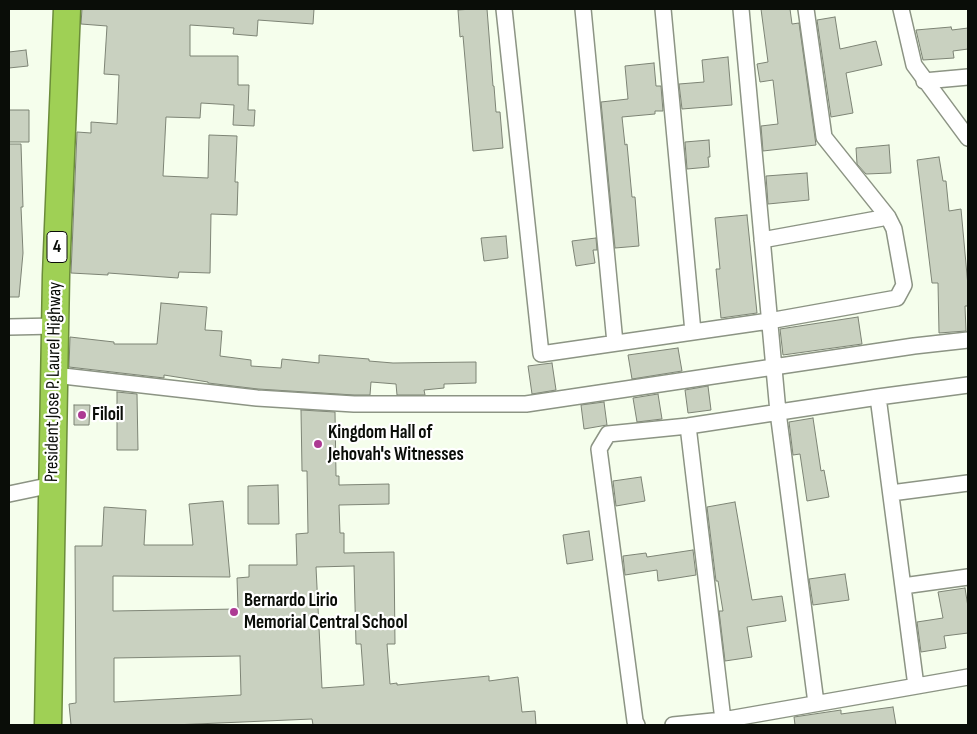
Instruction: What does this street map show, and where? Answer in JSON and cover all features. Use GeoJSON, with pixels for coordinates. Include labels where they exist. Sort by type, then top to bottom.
{"type":"FeatureCollection","features":[{"type":"Feature","properties":{"kind":"highway","name":"President Jose P. Laurel Highway"},"geometry":{"type":"LineString","coordinates":[[48,725],[55,326],[67,9]]}},
{"type":"Feature","properties":{"kind":"street"},"geometry":{"type":"LineString","coordinates":[[504,9],[541,354],[769,321],[897,298],[904,285],[894,229],[888,217],[824,137],[806,9]]}},
{"type":"Feature","properties":{"kind":"street"},"geometry":{"type":"LineString","coordinates":[[583,9],[615,343]]}},
{"type":"Feature","properties":{"kind":"street"},"geometry":{"type":"LineString","coordinates":[[663,9],[693,332]]}},
{"type":"Feature","properties":{"kind":"street"},"geometry":{"type":"LineString","coordinates":[[741,9],[778,412],[816,703]]}},
{"type":"Feature","properties":{"kind":"street"},"geometry":{"type":"LineString","coordinates":[[901,9],[914,65],[968,138]]}},
{"type":"Feature","properties":{"kind":"street"},"geometry":{"type":"LineString","coordinates":[[924,81],[968,77]]}},
{"type":"Feature","properties":{"kind":"street"},"geometry":{"type":"LineString","coordinates":[[762,240],[888,217]]}},
{"type":"Feature","properties":{"kind":"street"},"geometry":{"type":"LineString","coordinates":[[9,327],[55,326]]}},
{"type":"Feature","properties":{"kind":"street"},"geometry":{"type":"LineString","coordinates":[[54,375],[266,399],[354,404],[516,404],[914,346],[968,340]]}},
{"type":"Feature","properties":{"kind":"street"},"geometry":{"type":"LineString","coordinates":[[638,725],[634,712],[599,449],[608,434],[688,426],[968,385]]}},
{"type":"Feature","properties":{"kind":"street"},"geometry":{"type":"LineString","coordinates":[[878,397],[916,686]]}},
{"type":"Feature","properties":{"kind":"street"},"geometry":{"type":"LineString","coordinates":[[688,426],[723,720]]}},
{"type":"Feature","properties":{"kind":"street"},"geometry":{"type":"LineString","coordinates":[[891,493],[968,483]]}},
{"type":"Feature","properties":{"kind":"street"},"geometry":{"type":"LineString","coordinates":[[9,494],[52,486]]}},
{"type":"Feature","properties":{"kind":"street"},"geometry":{"type":"LineString","coordinates":[[903,586],[968,577]]}},
{"type":"Feature","properties":{"kind":"street"},"geometry":{"type":"LineString","coordinates":[[673,725],[723,720],[968,677]]}},
{"type":"Feature","properties":{"kind":"building"},"geometry":{"type":"Polygon","coordinates":[[[82,9],[314,9],[313,24],[258,20],[257,36],[233,34],[234,28],[190,25],[190,56],[238,56],[238,85],[249,85],[248,110],[255,110],[254,126],[233,125],[234,105],[201,103],[200,118],[166,117],[163,176],[208,178],[209,135],[237,136],[235,182],[238,182],[237,215],[211,214],[210,273],[179,272],[178,278],[108,273],[108,275],[71,273],[77,132],[91,133],[91,122],[117,124],[119,75],[104,74],[107,26],[81,24],[82,9]]]}},
{"type":"Feature","properties":{"kind":"building"},"geometry":{"type":"Polygon","coordinates":[[[487,9],[493,86],[496,112],[500,112],[503,148],[473,151],[463,36],[460,37],[458,10],[487,9]]]}},
{"type":"Feature","properties":{"kind":"building"},"geometry":{"type":"Polygon","coordinates":[[[761,9],[790,9],[792,24],[799,23],[816,145],[763,151],[761,126],[778,124],[773,80],[760,82],[757,64],[768,62],[761,9]]]}},
{"type":"Feature","properties":{"kind":"building"},"geometry":{"type":"Polygon","coordinates":[[[835,17],[840,49],[876,41],[882,65],[846,73],[853,113],[831,117],[817,20],[835,17]]]}},
{"type":"Feature","properties":{"kind":"building"},"geometry":{"type":"Polygon","coordinates":[[[951,27],[952,30],[968,28],[968,49],[953,51],[954,58],[923,60],[916,30],[951,27]]]}},
{"type":"Feature","properties":{"kind":"building"},"geometry":{"type":"Polygon","coordinates":[[[26,50],[28,66],[9,68],[9,52],[26,50]]]}},
{"type":"Feature","properties":{"kind":"building"},"geometry":{"type":"Polygon","coordinates":[[[728,57],[732,105],[682,109],[679,84],[704,82],[702,60],[728,57]]]}},
{"type":"Feature","properties":{"kind":"building"},"geometry":{"type":"Polygon","coordinates":[[[654,63],[656,86],[661,86],[663,111],[655,111],[655,114],[622,117],[625,145],[627,144],[632,197],[635,197],[639,246],[615,248],[601,102],[628,99],[625,66],[654,63]]]}},
{"type":"Feature","properties":{"kind":"building"},"geometry":{"type":"Polygon","coordinates":[[[9,110],[29,110],[29,142],[9,142],[9,110]]]}},
{"type":"Feature","properties":{"kind":"building"},"geometry":{"type":"Polygon","coordinates":[[[709,140],[709,167],[687,169],[685,142],[709,140]]]}},
{"type":"Feature","properties":{"kind":"building"},"geometry":{"type":"Polygon","coordinates":[[[9,144],[21,144],[23,253],[19,297],[9,297],[9,144]]]}},
{"type":"Feature","properties":{"kind":"building"},"geometry":{"type":"Polygon","coordinates":[[[889,145],[891,173],[866,174],[857,164],[856,148],[889,145]]]}},
{"type":"Feature","properties":{"kind":"building"},"geometry":{"type":"Polygon","coordinates":[[[939,157],[943,181],[946,181],[949,211],[961,209],[968,286],[968,306],[965,306],[966,331],[939,333],[938,283],[932,283],[917,160],[939,157]]]}},
{"type":"Feature","properties":{"kind":"building"},"geometry":{"type":"Polygon","coordinates":[[[807,173],[809,200],[768,204],[766,176],[807,173]]]}},
{"type":"Feature","properties":{"kind":"building"},"geometry":{"type":"Polygon","coordinates":[[[747,215],[757,313],[721,318],[716,269],[720,269],[715,218],[747,215]]]}},
{"type":"Feature","properties":{"kind":"building"},"geometry":{"type":"Polygon","coordinates":[[[506,236],[508,258],[484,261],[481,238],[506,236]]]}},
{"type":"Feature","properties":{"kind":"building"},"geometry":{"type":"Polygon","coordinates":[[[596,238],[597,250],[593,250],[595,263],[576,266],[572,241],[596,238]]]}},
{"type":"Feature","properties":{"kind":"building"},"geometry":{"type":"Polygon","coordinates":[[[161,303],[207,307],[205,330],[222,331],[220,356],[251,360],[251,366],[281,368],[282,359],[319,363],[319,355],[393,363],[476,362],[476,383],[444,384],[444,388],[424,390],[425,395],[397,395],[396,384],[371,382],[370,395],[354,395],[258,389],[164,375],[164,378],[69,367],[70,337],[114,342],[114,344],[157,344],[161,303]]]}},
{"type":"Feature","properties":{"kind":"building"},"geometry":{"type":"Polygon","coordinates":[[[858,317],[862,344],[783,355],[780,329],[858,317]]]}},
{"type":"Feature","properties":{"kind":"building"},"geometry":{"type":"Polygon","coordinates":[[[678,348],[682,371],[632,379],[628,355],[678,348]]]}},
{"type":"Feature","properties":{"kind":"building"},"geometry":{"type":"Polygon","coordinates":[[[552,363],[556,390],[532,394],[528,366],[552,363]]]}},
{"type":"Feature","properties":{"kind":"building"},"geometry":{"type":"Polygon","coordinates":[[[708,386],[711,410],[688,413],[685,390],[708,386]]]}},
{"type":"Feature","properties":{"kind":"building"},"geometry":{"type":"Polygon","coordinates":[[[117,392],[137,394],[138,450],[117,450],[117,392]]]}},
{"type":"Feature","properties":{"kind":"building"},"geometry":{"type":"Polygon","coordinates":[[[658,394],[662,419],[637,422],[633,398],[658,394]]]}},
{"type":"Feature","properties":{"kind":"building"},"geometry":{"type":"Polygon","coordinates":[[[604,402],[607,425],[584,429],[581,405],[604,402]]]}},
{"type":"Feature","properties":{"kind":"building","name":"Filoil"},"geometry":{"type":"Polygon","coordinates":[[[74,405],[90,405],[89,425],[74,425],[74,405]]]}},
{"type":"Feature","properties":{"kind":"building"},"geometry":{"type":"Polygon","coordinates":[[[301,410],[335,412],[336,476],[339,476],[339,485],[389,484],[389,504],[339,505],[340,533],[344,533],[344,553],[394,552],[395,644],[387,644],[390,684],[397,683],[397,685],[489,676],[489,681],[518,677],[522,712],[535,711],[536,725],[313,725],[312,719],[173,725],[71,725],[69,704],[76,703],[75,546],[102,546],[104,507],[146,510],[144,545],[193,545],[189,504],[223,501],[230,577],[113,576],[113,611],[238,609],[237,578],[249,577],[249,565],[297,565],[296,534],[308,533],[307,471],[302,471],[301,410]],[[354,566],[316,567],[322,688],[364,685],[361,644],[356,644],[354,566]],[[240,656],[114,658],[114,702],[241,695],[240,656]]]}},
{"type":"Feature","properties":{"kind":"building"},"geometry":{"type":"Polygon","coordinates":[[[813,418],[821,471],[824,470],[829,497],[807,501],[800,454],[793,455],[789,422],[813,418]]]}},
{"type":"Feature","properties":{"kind":"building"},"geometry":{"type":"Polygon","coordinates":[[[641,477],[645,501],[616,506],[613,481],[641,477]]]}},
{"type":"Feature","properties":{"kind":"building"},"geometry":{"type":"Polygon","coordinates":[[[278,485],[279,524],[248,524],[248,486],[278,485]]]}},
{"type":"Feature","properties":{"kind":"building"},"geometry":{"type":"Polygon","coordinates":[[[735,502],[752,600],[782,596],[786,621],[747,627],[752,657],[725,661],[719,611],[723,611],[718,581],[716,581],[707,507],[735,502]]]}},
{"type":"Feature","properties":{"kind":"building"},"geometry":{"type":"Polygon","coordinates":[[[589,531],[593,560],[567,564],[563,535],[589,531]]]}},
{"type":"Feature","properties":{"kind":"building"},"geometry":{"type":"Polygon","coordinates":[[[693,550],[696,575],[658,581],[657,570],[625,575],[623,556],[646,553],[647,557],[693,550]]]}},
{"type":"Feature","properties":{"kind":"building"},"geometry":{"type":"Polygon","coordinates":[[[845,574],[849,600],[813,605],[809,579],[845,574]]]}},
{"type":"Feature","properties":{"kind":"building"},"geometry":{"type":"Polygon","coordinates":[[[965,588],[968,607],[968,633],[944,636],[946,648],[921,652],[917,622],[943,618],[938,592],[965,588]]]}},
{"type":"Feature","properties":{"kind":"building"},"geometry":{"type":"Polygon","coordinates":[[[893,707],[896,725],[795,725],[794,717],[841,710],[841,714],[893,707]]]}},
{"type":"Feature","properties":{"kind":"place","name":"Filoil"},"geometry":{"type":"Point","coordinates":[82,415]}},
{"type":"Feature","properties":{"kind":"place","name":"Kingdom Hall of Jehovah's Witnesses"},"geometry":{"type":"Point","coordinates":[318,444]}},
{"type":"Feature","properties":{"kind":"place","name":"Bernardo Lirio Memorial Central School"},"geometry":{"type":"Point","coordinates":[234,612]}}]}
